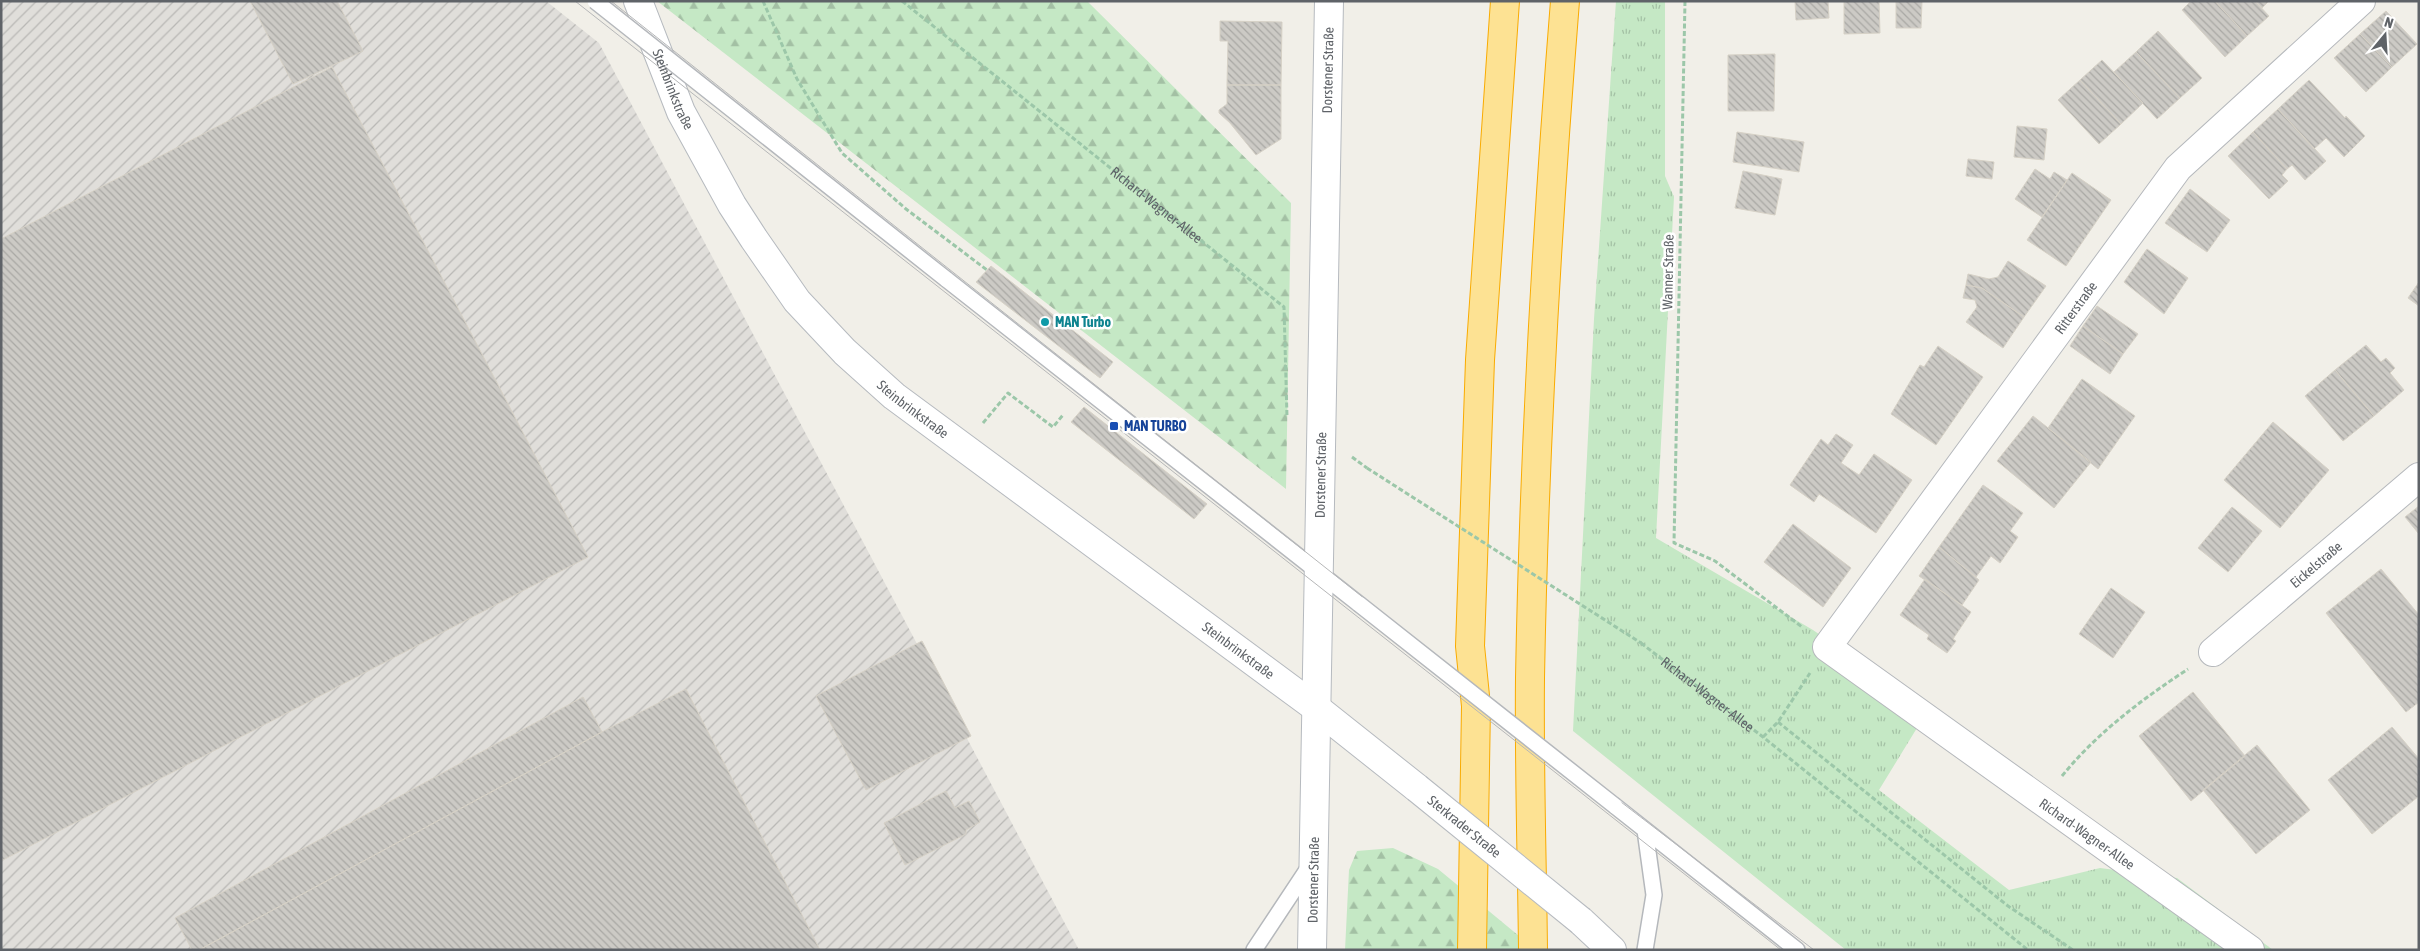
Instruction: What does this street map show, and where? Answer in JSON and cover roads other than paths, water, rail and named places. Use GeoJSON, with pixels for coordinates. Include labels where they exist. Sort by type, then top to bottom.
{"type":"FeatureCollection","features":[{"type":"Feature","properties":{"kind":"highway"},"geometry":{"type":"LineString","coordinates":[[1472,950],[1476,706],[1470,646],[1480,360],[1505,1]]}},
{"type":"Feature","properties":{"kind":"highway"},"geometry":{"type":"LineString","coordinates":[[1533,950],[1530,680],[1535,523],[1551,183],[1565,1]]}},
{"type":"Feature","properties":{"kind":"street","name":"Steinbrinkstraße"},"geometry":{"type":"LineString","coordinates":[[638,1],[686,120],[732,205],[797,301],[845,352],[894,396],[1315,706]]}},
{"type":"Feature","properties":{"kind":"street","name":"Dorstener Straße"},"geometry":{"type":"LineString","coordinates":[[1312,950],[1312,863],[1329,1]]}},
{"type":"Feature","properties":{"kind":"street","name":"Ritterstraße"},"geometry":{"type":"LineString","coordinates":[[1827,647],[2178,168],[2361,1]]}},
{"type":"Feature","properties":{"kind":"street","name":"Eickelstraße"},"geometry":{"type":"LineString","coordinates":[[2213,652],[2419,477]]}},
{"type":"Feature","properties":{"kind":"street","name":"Richard-Wagner-Allee"},"geometry":{"type":"LineString","coordinates":[[1827,647],[2250,950]]}},
{"type":"Feature","properties":{"kind":"street","name":"Sterkrader Straße"},"geometry":{"type":"LineString","coordinates":[[1315,706],[1580,920],[1612,950]]}},
{"type":"Feature","properties":{"kind":"lane"},"geometry":{"type":"LineString","coordinates":[[595,1],[1797,950]]}},
{"type":"Feature","properties":{"kind":"lane"},"geometry":{"type":"LineString","coordinates":[[1645,830],[1654,895],[1645,950]]}},
{"type":"Feature","properties":{"kind":"lane"},"geometry":{"type":"LineString","coordinates":[[1254,950],[1312,863]]}},
{"type":"Feature","properties":{"kind":"tram line"},"geometry":{"type":"LineString","coordinates":[[575,1],[1781,950]]}},
{"type":"Feature","properties":{"kind":"tram line"},"geometry":{"type":"LineString","coordinates":[[611,1],[1621,802],[1814,950]]}},
{"type":"Feature","properties":{"kind":"place","name":"MAN Turbo"},"geometry":{"type":"Point","coordinates":[1045,322]}},
{"type":"Feature","properties":{"kind":"place","name":"MAN TURBO"},"geometry":{"type":"Point","coordinates":[1114,426]}}]}
